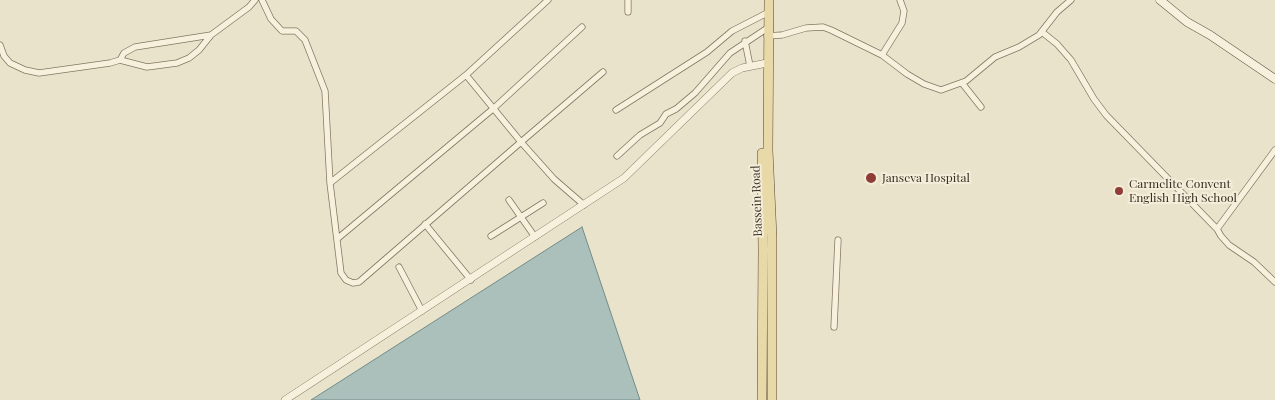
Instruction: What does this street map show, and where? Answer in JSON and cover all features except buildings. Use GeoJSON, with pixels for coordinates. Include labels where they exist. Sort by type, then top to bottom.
{"type":"FeatureCollection","features":[{"type":"Feature","properties":{"kind":"main road","name":"Bassein Road"},"geometry":{"type":"LineString","coordinates":[[767,0],[765,64],[767,313],[772,400]]}},
{"type":"Feature","properties":{"kind":"main road"},"geometry":{"type":"LineString","coordinates":[[1160,0],[1187,22],[1210,35],[1275,79]]}},
{"type":"Feature","properties":{"kind":"main road","name":"Bassein Road"},"geometry":{"type":"LineString","coordinates":[[762,400],[767,313]]}},
{"type":"Feature","properties":{"kind":"street"},"geometry":{"type":"LineString","coordinates":[[0,45],[4,56],[10,63],[25,70],[39,73],[76,69],[120,60],[147,67],[177,63],[189,58],[199,50],[211,35],[249,7],[255,0]]}},
{"type":"Feature","properties":{"kind":"street"},"geometry":{"type":"LineString","coordinates":[[262,0],[271,18],[282,31],[296,31],[305,40],[325,91],[330,183],[341,273],[346,280],[353,283],[359,282],[603,72]]}},
{"type":"Feature","properties":{"kind":"street"},"geometry":{"type":"LineString","coordinates":[[330,183],[466,75],[548,0]]}},
{"type":"Feature","properties":{"kind":"street"},"geometry":{"type":"LineString","coordinates":[[628,0],[628,12]]}},
{"type":"Feature","properties":{"kind":"street"},"geometry":{"type":"LineString","coordinates":[[882,55],[902,23],[904,11],[900,0]]}},
{"type":"Feature","properties":{"kind":"street"},"geometry":{"type":"LineString","coordinates":[[617,156],[640,136],[660,123],[666,114],[676,109],[695,92],[730,53],[745,41],[767,32],[782,35],[806,28],[823,27],[882,55],[907,74],[924,84],[941,90],[972,78],[976,72],[995,57],[1019,47],[1042,32],[1057,12],[1070,0]]}},
{"type":"Feature","properties":{"kind":"street"},"geometry":{"type":"LineString","coordinates":[[616,110],[707,52],[732,31],[767,13]]}},
{"type":"Feature","properties":{"kind":"street"},"geometry":{"type":"LineString","coordinates":[[337,239],[494,108],[582,27]]}},
{"type":"Feature","properties":{"kind":"street"},"geometry":{"type":"LineString","coordinates":[[1042,32],[1057,44],[1071,60],[1094,99],[1106,115],[1217,229],[1229,245],[1254,262],[1275,282]]}},
{"type":"Feature","properties":{"kind":"street"},"geometry":{"type":"LineString","coordinates":[[120,60],[124,53],[135,47],[211,35]]}},
{"type":"Feature","properties":{"kind":"street"},"geometry":{"type":"LineString","coordinates":[[745,41],[750,66]]}},
{"type":"Feature","properties":{"kind":"street"},"geometry":{"type":"LineString","coordinates":[[285,400],[471,280],[624,178],[732,73],[750,66],[765,64]]}},
{"type":"Feature","properties":{"kind":"street"},"geometry":{"type":"LineString","coordinates":[[466,75],[554,179],[584,205]]}},
{"type":"Feature","properties":{"kind":"street"},"geometry":{"type":"LineString","coordinates":[[962,83],[981,107]]}},
{"type":"Feature","properties":{"kind":"street"},"geometry":{"type":"LineString","coordinates":[[1217,229],[1275,150]]}},
{"type":"Feature","properties":{"kind":"street"},"geometry":{"type":"LineString","coordinates":[[509,200],[535,237]]}},
{"type":"Feature","properties":{"kind":"street"},"geometry":{"type":"LineString","coordinates":[[491,236],[543,203]]}},
{"type":"Feature","properties":{"kind":"street"},"geometry":{"type":"LineString","coordinates":[[425,224],[471,280]]}},
{"type":"Feature","properties":{"kind":"street"},"geometry":{"type":"LineString","coordinates":[[834,327],[838,240]]}},
{"type":"Feature","properties":{"kind":"street"},"geometry":{"type":"LineString","coordinates":[[399,267],[422,311]]}},
{"type":"Feature","properties":{"kind":"shaded area"},"geometry":{"type":"Polygon","coordinates":[[[582,227],[640,400],[311,400],[582,227]]]}},
{"type":"Feature","properties":{"kind":"place","name":"Janseva Hospital"},"geometry":{"type":"Point","coordinates":[871,178]}},
{"type":"Feature","properties":{"kind":"place","name":"Carmelite Convent English High School"},"geometry":{"type":"Point","coordinates":[1119,191]}}]}
